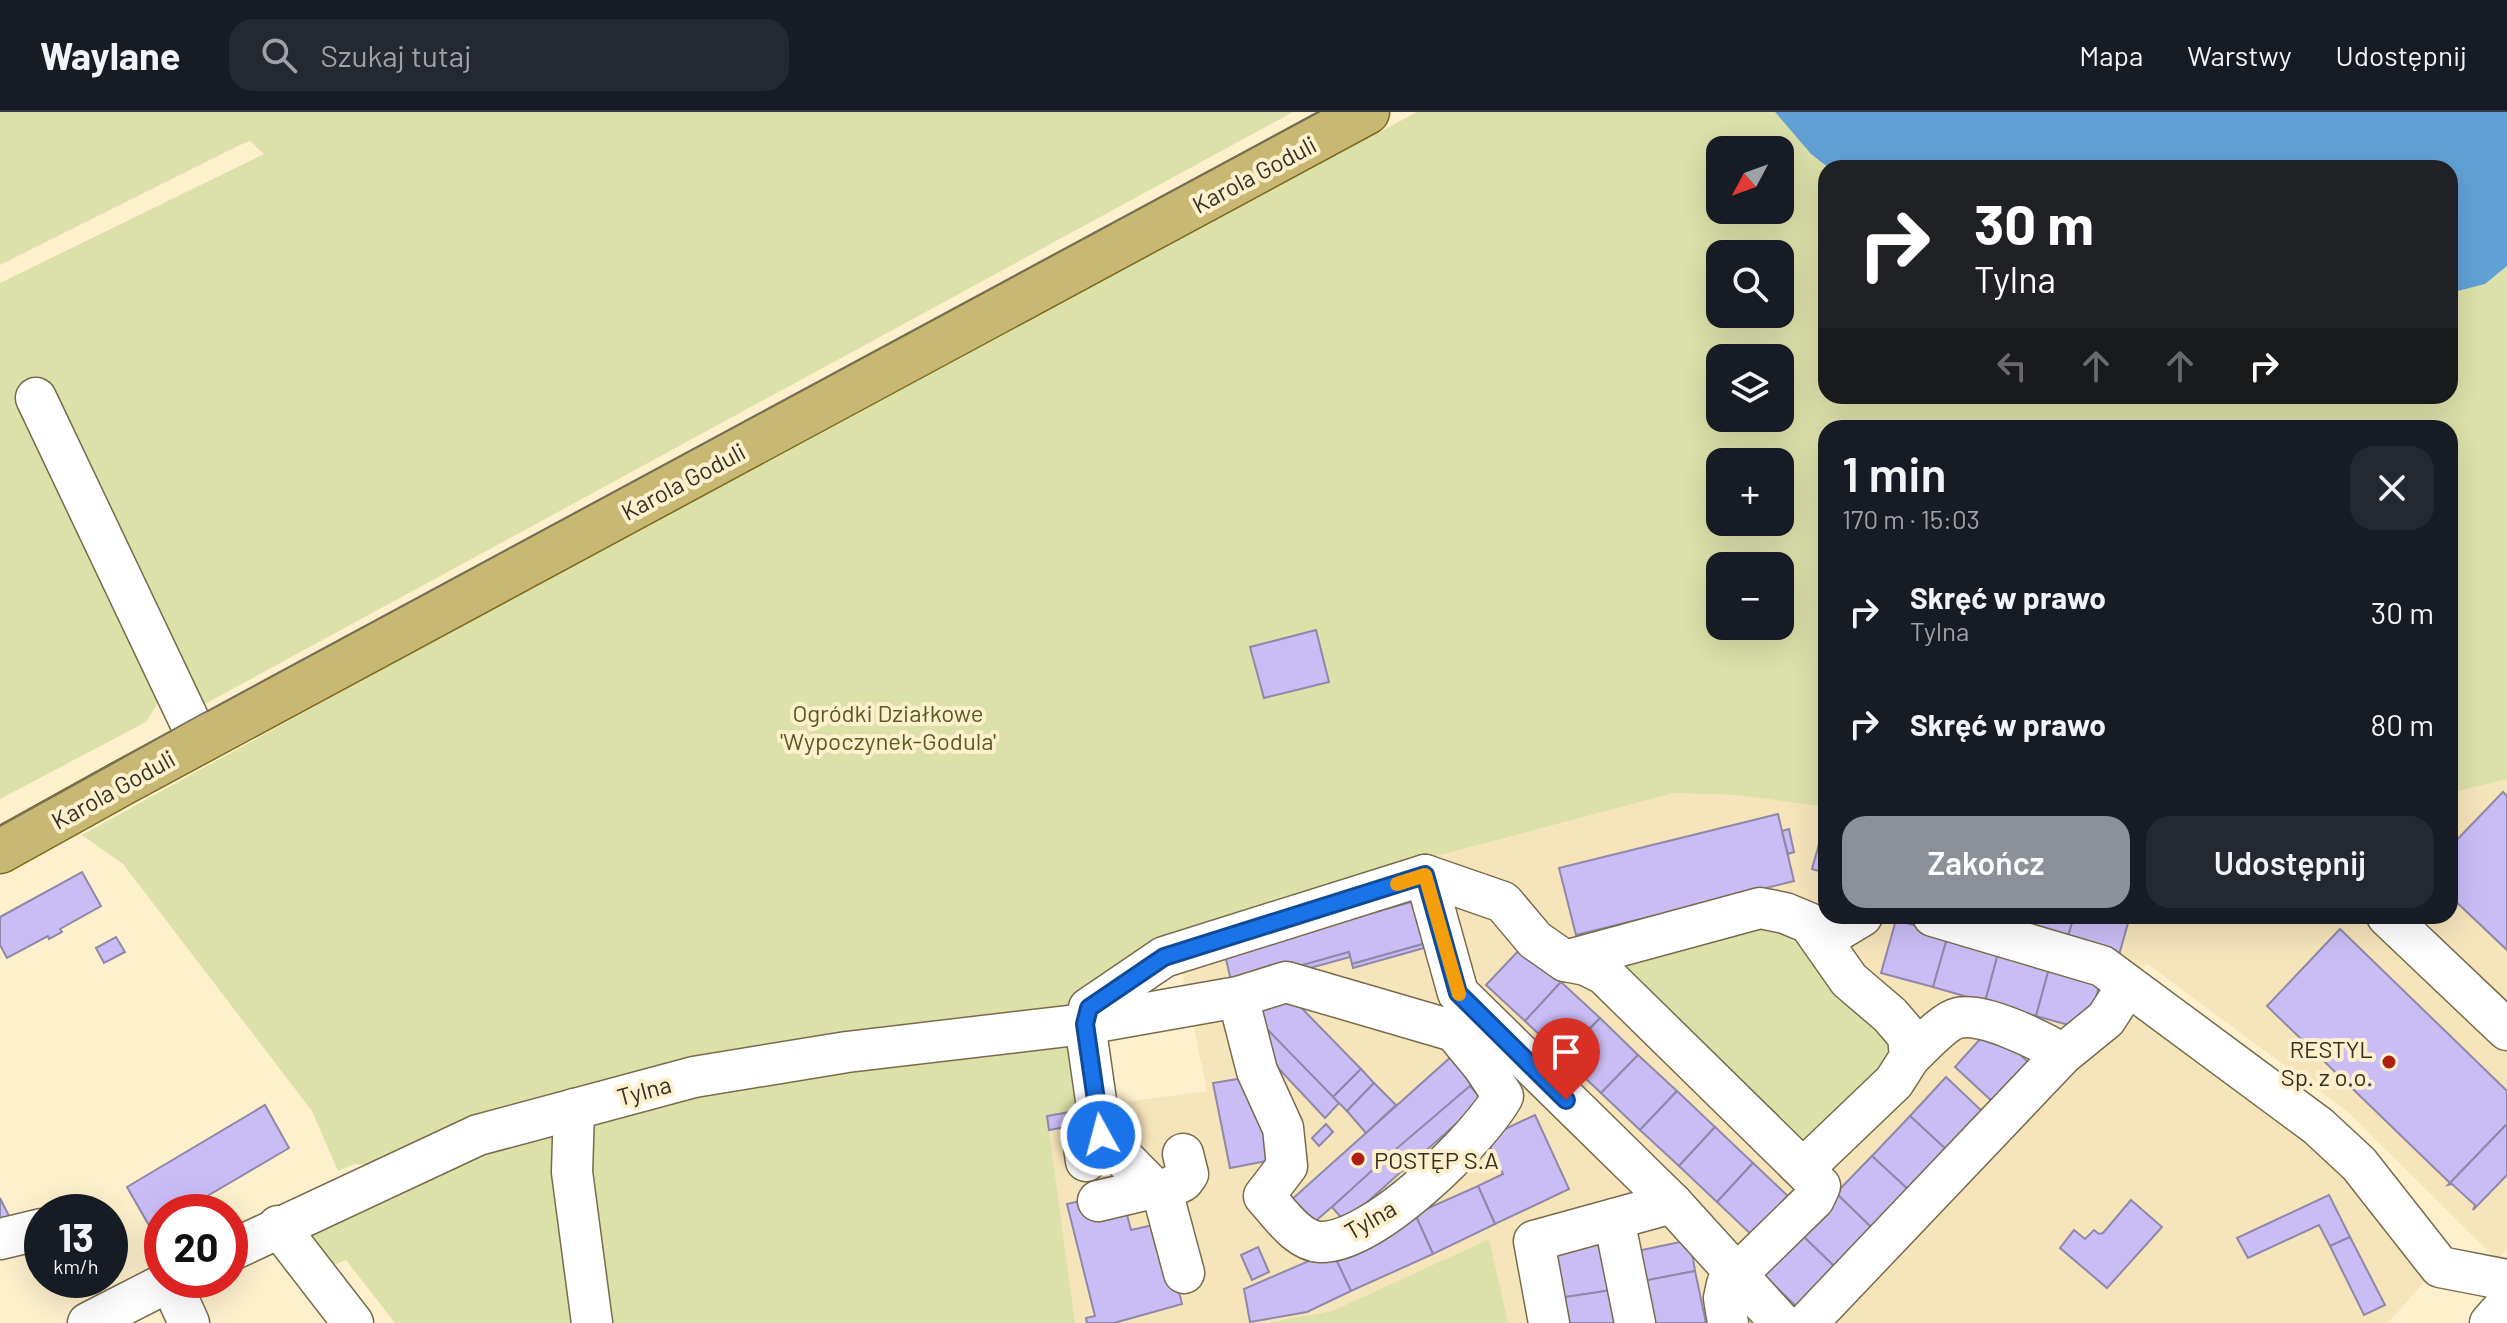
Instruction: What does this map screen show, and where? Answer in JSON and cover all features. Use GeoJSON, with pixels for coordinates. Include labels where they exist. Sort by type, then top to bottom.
{"type":"FeatureCollection","features":[{"type":"Feature","properties":{"kind":"main road","name":"Karola Goduli"},"geometry":{"type":"LineString","coordinates":[[0,851],[1367,112]]}},
{"type":"Feature","properties":{"kind":"street"},"geometry":{"type":"LineString","coordinates":[[36,398],[199,741]]}},
{"type":"Feature","properties":{"kind":"street"},"geometry":{"type":"LineString","coordinates":[[1425,875],[1458,993],[1672,1203],[1781,1323]]}},
{"type":"Feature","properties":{"kind":"street"},"geometry":{"type":"LineString","coordinates":[[1184,1273],[1157,1190],[1093,1148],[1085,1024],[1089,1008],[1164,957],[1425,875],[1503,902],[1535,940],[1565,961],[1586,965],[1604,974],[1820,1186],[1814,1199],[1727,1284],[1724,1298],[1728,1323]]}},
{"type":"Feature","properties":{"kind":"street"},"geometry":{"type":"LineString","coordinates":[[1565,961],[1760,908],[1785,913],[1809,923],[1849,980],[1890,1015],[1908,1036],[1910,1057]]}},
{"type":"Feature","properties":{"kind":"street"},"geometry":{"type":"LineString","coordinates":[[1822,940],[1849,924]]}},
{"type":"Feature","properties":{"kind":"street"},"geometry":{"type":"LineString","coordinates":[[1960,924],[2102,966],[2318,1126],[2359,1164],[2440,1267],[2507,1280]]}},
{"type":"Feature","properties":{"kind":"street"},"geometry":{"type":"LineString","coordinates":[[2395,924],[2507,1030]]}},
{"type":"Feature","properties":{"kind":"street","name":"Tylna"},"geometry":{"type":"LineString","coordinates":[[248,1242],[478,1135],[721,1072],[847,1052],[1085,1024],[1238,997],[1286,982],[1454,1031],[1503,1096],[1443,1169],[1419,1189],[1353,1235],[1318,1242],[1296,1231],[1264,1196],[1287,1166],[1283,1128],[1257,1071],[1238,997]]}},
{"type":"Feature","properties":{"kind":"street"},"geometry":{"type":"LineString","coordinates":[[1807,1323],[2063,1054],[2106,1019],[2127,986]]}},
{"type":"Feature","properties":{"kind":"street"},"geometry":{"type":"LineString","coordinates":[[1857,987],[1960,1017],[1998,1023],[2063,1054]]}},
{"type":"Feature","properties":{"kind":"street"},"geometry":{"type":"LineString","coordinates":[[1803,1169],[1894,1082],[1910,1057],[1949,1022],[1960,1017]]}},
{"type":"Feature","properties":{"kind":"street"},"geometry":{"type":"LineString","coordinates":[[574,1109],[572,1172],[592,1323]]}},
{"type":"Feature","properties":{"kind":"street"},"geometry":{"type":"LineString","coordinates":[[1098,1201],[1157,1190],[1183,1181],[1188,1174],[1183,1154]]}},
{"type":"Feature","properties":{"kind":"street"},"geometry":{"type":"LineString","coordinates":[[1549,1323],[1534,1241],[1672,1203]]}},
{"type":"Feature","properties":{"kind":"street"},"geometry":{"type":"LineString","coordinates":[[1614,1219],[1635,1323]]}},
{"type":"Feature","properties":{"kind":"street"},"geometry":{"type":"LineString","coordinates":[[278,1226],[353,1323]]}},
{"type":"Feature","properties":{"kind":"street"},"geometry":{"type":"LineString","coordinates":[[0,1239],[24,1233]]}},
{"type":"Feature","properties":{"kind":"street"},"geometry":{"type":"LineString","coordinates":[[88,1323],[144,1294]]}},
{"type":"Feature","properties":{"kind":"street"},"geometry":{"type":"LineString","coordinates":[[179,1298],[189,1323]]}},
{"type":"Feature","properties":{"kind":"street"},"geometry":{"type":"LineString","coordinates":[[2490,1323],[2507,1304]]}},
{"type":"Feature","properties":{"kind":"shaded area"},"geometry":{"type":"Polygon","coordinates":[[[2507,779],[2507,1249],[2497,1260],[2348,1112],[2146,963],[2129,1001],[2336,1163],[2427,1279],[2388,1323],[1508,1323],[1488,1239],[1332,1311],[1265,1323],[1075,1323],[1047,1116],[1089,1107],[1207,1091],[1181,967],[1410,863],[1674,793],[1736,795],[1818,806],[1818,924],[2458,924],[2458,791],[2507,779]]]}},
{"type":"Feature","properties":{"kind":"green space"},"geometry":{"type":"Polygon","coordinates":[[[0,112],[1293,112],[205,704],[187,677],[163,695],[146,722],[0,799],[0,283],[264,154],[250,141],[240,145],[0,265],[0,112]]]}},
{"type":"Feature","properties":{"kind":"green space","name":"Ogródki Działkowe 'Wypoczynek-Godula'"},"geometry":{"type":"Polygon","coordinates":[[[1417,112],[1775,112],[1819,160],[1818,404],[2458,404],[2458,291],[2485,284],[2507,266],[2507,779],[2458,791],[2458,420],[1818,420],[1818,806],[1736,795],[1674,793],[1410,863],[1071,1007],[730,1050],[474,1123],[374,1172],[367,1165],[355,1164],[338,1171],[312,1111],[123,864],[82,835],[446,634],[1417,112]]]}},
{"type":"Feature","properties":{"kind":"green space"},"geometry":{"type":"Polygon","coordinates":[[[1747,924],[1790,929],[1889,1038],[1891,1056],[1819,1135],[1801,1142],[1623,973],[1626,957],[1747,924]]]}},
{"type":"Feature","properties":{"kind":"green space"},"geometry":{"type":"Polygon","coordinates":[[[1067,1035],[1081,1110],[1047,1116],[1075,1323],[395,1323],[346,1260],[322,1270],[310,1235],[482,1148],[724,1080],[1067,1035]]]}},
{"type":"Feature","properties":{"kind":"green space"},"geometry":{"type":"Polygon","coordinates":[[[1489,1239],[1508,1323],[1265,1323],[1332,1311],[1489,1239]]]}},
{"type":"Feature","properties":{"kind":"water"},"geometry":{"type":"Polygon","coordinates":[[[1775,112],[2507,112],[2507,266],[2485,284],[2458,291],[2458,160],[1819,160],[1775,112]]]}},
{"type":"Feature","properties":{"kind":"building"},"geometry":{"type":"Polygon","coordinates":[[[1316,630],[1329,682],[1264,698],[1250,647],[1316,630]]]}},
{"type":"Feature","properties":{"kind":"building"},"geometry":{"type":"Polygon","coordinates":[[[2503,792],[2507,796],[2507,950],[2458,904],[2458,839],[2503,792]]]}},
{"type":"Feature","properties":{"kind":"building"},"geometry":{"type":"Polygon","coordinates":[[[1778,814],[1794,881],[1576,935],[1559,868],[1778,814]]]}},
{"type":"Feature","properties":{"kind":"building"},"geometry":{"type":"Polygon","coordinates":[[[1789,829],[1794,852],[1788,854],[1782,831],[1789,829]]]}},
{"type":"Feature","properties":{"kind":"building"},"geometry":{"type":"Polygon","coordinates":[[[1818,848],[1818,871],[1812,869],[1818,848]]]}},
{"type":"Feature","properties":{"kind":"building"},"geometry":{"type":"Polygon","coordinates":[[[82,872],[101,906],[60,929],[62,932],[7,958],[0,945],[0,917],[82,872]]]}},
{"type":"Feature","properties":{"kind":"building"},"geometry":{"type":"Polygon","coordinates":[[[1418,900],[1430,942],[1352,964],[1349,952],[1232,985],[1225,955],[1418,900]]]}},
{"type":"Feature","properties":{"kind":"building"},"geometry":{"type":"Polygon","coordinates":[[[1895,924],[1910,924],[1948,935],[1933,987],[1881,973],[1895,924]]]}},
{"type":"Feature","properties":{"kind":"building"},"geometry":{"type":"Polygon","coordinates":[[[2016,924],[2072,924],[2067,940],[2016,924]]]}},
{"type":"Feature","properties":{"kind":"building"},"geometry":{"type":"Polygon","coordinates":[[[2072,924],[2128,924],[2119,955],[2067,940],[2072,924]]]}},
{"type":"Feature","properties":{"kind":"building"},"geometry":{"type":"Polygon","coordinates":[[[2340,929],[2507,1091],[2507,1124],[2450,1183],[2267,1006],[2340,929]]]}},
{"type":"Feature","properties":{"kind":"building"},"geometry":{"type":"Polygon","coordinates":[[[1948,935],[1999,950],[1985,1002],[1933,987],[1948,935]]]}},
{"type":"Feature","properties":{"kind":"building"},"geometry":{"type":"Polygon","coordinates":[[[116,937],[125,952],[104,963],[96,948],[116,937]]]}},
{"type":"Feature","properties":{"kind":"building"},"geometry":{"type":"Polygon","coordinates":[[[1430,942],[1431,946],[1353,968],[1352,964],[1430,942]]]}},
{"type":"Feature","properties":{"kind":"building"},"geometry":{"type":"Polygon","coordinates":[[[1523,946],[1561,982],[1525,1021],[1486,985],[1523,946]]]}},
{"type":"Feature","properties":{"kind":"building"},"geometry":{"type":"Polygon","coordinates":[[[1999,950],[2050,965],[2036,1016],[1985,1002],[1999,950]]]}},
{"type":"Feature","properties":{"kind":"building"},"geometry":{"type":"Polygon","coordinates":[[[1349,952],[1350,957],[1234,989],[1232,985],[1349,952]]]}},
{"type":"Feature","properties":{"kind":"building"},"geometry":{"type":"Polygon","coordinates":[[[2050,965],[2101,979],[2087,1030],[2036,1016],[2050,965]]]}},
{"type":"Feature","properties":{"kind":"building"},"geometry":{"type":"Polygon","coordinates":[[[1561,982],[1600,1018],[1563,1057],[1525,1021],[1561,982]]]}},
{"type":"Feature","properties":{"kind":"building"},"geometry":{"type":"Polygon","coordinates":[[[1283,989],[1361,1069],[1333,1097],[1255,1017],[1283,989]]]}},
{"type":"Feature","properties":{"kind":"building"},"geometry":{"type":"Polygon","coordinates":[[[1600,1018],[1638,1055],[1601,1093],[1563,1057],[1600,1018]]]}},
{"type":"Feature","properties":{"kind":"building"},"geometry":{"type":"Polygon","coordinates":[[[1264,1026],[1339,1103],[1325,1118],[1265,1054],[1264,1026]]]}},
{"type":"Feature","properties":{"kind":"building"},"geometry":{"type":"Polygon","coordinates":[[[1991,1027],[2030,1064],[1994,1103],[1955,1067],[1991,1027]]]}},
{"type":"Feature","properties":{"kind":"building"},"geometry":{"type":"Polygon","coordinates":[[[1638,1055],[1677,1091],[1640,1130],[1601,1093],[1638,1055]]]}},
{"type":"Feature","properties":{"kind":"building"},"geometry":{"type":"Polygon","coordinates":[[[1452,1056],[1476,1081],[1311,1225],[1290,1201],[1452,1056]]]}},
{"type":"Feature","properties":{"kind":"building"},"geometry":{"type":"Polygon","coordinates":[[[1361,1069],[1374,1083],[1347,1111],[1333,1097],[1361,1069]]]}},
{"type":"Feature","properties":{"kind":"building"},"geometry":{"type":"Polygon","coordinates":[[[1256,1076],[1272,1160],[1230,1168],[1213,1083],[1256,1076]]]}},
{"type":"Feature","properties":{"kind":"building"},"geometry":{"type":"Polygon","coordinates":[[[1946,1077],[1986,1115],[1950,1153],[1910,1116],[1946,1077]]]}},
{"type":"Feature","properties":{"kind":"building"},"geometry":{"type":"Polygon","coordinates":[[[1374,1083],[1396,1105],[1366,1133],[1347,1111],[1374,1083]]]}},
{"type":"Feature","properties":{"kind":"building"},"geometry":{"type":"Polygon","coordinates":[[[1470,1086],[1483,1100],[1403,1171],[1389,1155],[1470,1086]]]}},
{"type":"Feature","properties":{"kind":"building"},"geometry":{"type":"Polygon","coordinates":[[[1677,1091],[1715,1127],[1679,1166],[1640,1130],[1677,1091]]]}},
{"type":"Feature","properties":{"kind":"building"},"geometry":{"type":"Polygon","coordinates":[[[265,1105],[289,1148],[211,1194],[144,1194],[144,1217],[127,1187],[265,1105]]]}},
{"type":"Feature","properties":{"kind":"building"},"geometry":{"type":"Polygon","coordinates":[[[1081,1110],[1083,1124],[1049,1130],[1047,1116],[1081,1110]]]}},
{"type":"Feature","properties":{"kind":"building"},"geometry":{"type":"Polygon","coordinates":[[[1535,1115],[1569,1189],[1495,1224],[1478,1186],[1503,1174],[1486,1138],[1535,1115]]]}},
{"type":"Feature","properties":{"kind":"building"},"geometry":{"type":"Polygon","coordinates":[[[1910,1116],[1950,1153],[1912,1193],[1872,1156],[1910,1116]]]}},
{"type":"Feature","properties":{"kind":"building"},"geometry":{"type":"Polygon","coordinates":[[[1326,1124],[1333,1132],[1319,1146],[1312,1138],[1326,1124]]]}},
{"type":"Feature","properties":{"kind":"building"},"geometry":{"type":"Polygon","coordinates":[[[2507,1124],[2507,1175],[2473,1210],[2475,1205],[2452,1184],[2448,1185],[2507,1124]]]}},
{"type":"Feature","properties":{"kind":"building"},"geometry":{"type":"Polygon","coordinates":[[[1715,1127],[1753,1163],[1717,1202],[1679,1166],[1715,1127]]]}},
{"type":"Feature","properties":{"kind":"building"},"geometry":{"type":"Polygon","coordinates":[[[1389,1155],[1403,1170],[1345,1222],[1332,1207],[1389,1155]]]}},
{"type":"Feature","properties":{"kind":"building"},"geometry":{"type":"Polygon","coordinates":[[[1872,1156],[1912,1193],[1875,1231],[1836,1193],[1872,1156]]]}},
{"type":"Feature","properties":{"kind":"building"},"geometry":{"type":"Polygon","coordinates":[[[1753,1163],[1792,1200],[1756,1239],[1717,1202],[1753,1163]]]}},
{"type":"Feature","properties":{"kind":"building"},"geometry":{"type":"Polygon","coordinates":[[[1478,1186],[1495,1224],[1433,1254],[1415,1214],[1478,1186]]]}},
{"type":"Feature","properties":{"kind":"building"},"geometry":{"type":"Polygon","coordinates":[[[1836,1193],[1875,1231],[1838,1270],[1799,1232],[1836,1193]]]}},
{"type":"Feature","properties":{"kind":"building"},"geometry":{"type":"Polygon","coordinates":[[[2329,1195],[2350,1237],[2330,1246],[2319,1225],[2248,1258],[2237,1238],[2329,1195]]]}},
{"type":"Feature","properties":{"kind":"building"},"geometry":{"type":"Polygon","coordinates":[[[0,1198],[9,1216],[0,1221],[0,1198]]]}},
{"type":"Feature","properties":{"kind":"building"},"geometry":{"type":"Polygon","coordinates":[[[1089,1199],[1125,1207],[1131,1230],[1162,1223],[1182,1304],[1114,1323],[1087,1323],[1086,1318],[1095,1316],[1067,1204],[1089,1199]]]}},
{"type":"Feature","properties":{"kind":"building"},"geometry":{"type":"Polygon","coordinates":[[[2131,1200],[2162,1227],[2107,1288],[2060,1248],[2074,1230],[2085,1239],[2094,1230],[2103,1233],[2131,1200]]]}},
{"type":"Feature","properties":{"kind":"building"},"geometry":{"type":"Polygon","coordinates":[[[1415,1214],[1433,1254],[1351,1291],[1332,1251],[1415,1214]]]}},
{"type":"Feature","properties":{"kind":"building"},"geometry":{"type":"Polygon","coordinates":[[[1799,1232],[1838,1270],[1800,1310],[1761,1272],[1799,1232]]]}},
{"type":"Feature","properties":{"kind":"building"},"geometry":{"type":"Polygon","coordinates":[[[2350,1237],[2385,1305],[2364,1315],[2330,1246],[2350,1237]]]}},
{"type":"Feature","properties":{"kind":"building"},"geometry":{"type":"Polygon","coordinates":[[[1603,1238],[1612,1290],[1559,1298],[1550,1247],[1603,1238]]]}},
{"type":"Feature","properties":{"kind":"building"},"geometry":{"type":"Polygon","coordinates":[[[1690,1240],[1695,1271],[1643,1281],[1637,1251],[1690,1240]]]}},
{"type":"Feature","properties":{"kind":"building"},"geometry":{"type":"Polygon","coordinates":[[[1258,1247],[1269,1272],[1252,1280],[1241,1255],[1258,1247]]]}},
{"type":"Feature","properties":{"kind":"building"},"geometry":{"type":"Polygon","coordinates":[[[1332,1251],[1351,1291],[1307,1312],[1250,1322],[1244,1289],[1332,1251]]]}},
{"type":"Feature","properties":{"kind":"building"},"geometry":{"type":"Polygon","coordinates":[[[1695,1271],[1706,1323],[1651,1323],[1643,1281],[1695,1271]]]}},
{"type":"Feature","properties":{"kind":"building"},"geometry":{"type":"Polygon","coordinates":[[[1612,1290],[1617,1323],[1563,1323],[1559,1298],[1612,1290]]]}},
{"type":"Feature","properties":{"kind":"tram line"},"geometry":{"type":"LineString","coordinates":[[0,826],[1318,112]]}},
{"type":"Feature","properties":{"kind":"slow traffic"},"geometry":{"type":"LineString","coordinates":[[1397,884],[1425,875],[1459,994]]}},
{"type":"Feature","properties":{"kind":"place","name":"RESTYL Sp. z o.o."},"geometry":{"type":"Point","coordinates":[2389,1062]}},
{"type":"Feature","properties":{"kind":"place","name":"POSTĘP S.A"},"geometry":{"type":"Point","coordinates":[1358,1159]}},
{"type":"Feature","properties":{"kind":"route"},"geometry":{"type":"LineString","coordinates":[[1101,1135],[1085,1024],[1089,1008],[1164,957],[1425,875],[1458,993],[1566,1100]]}}]}
